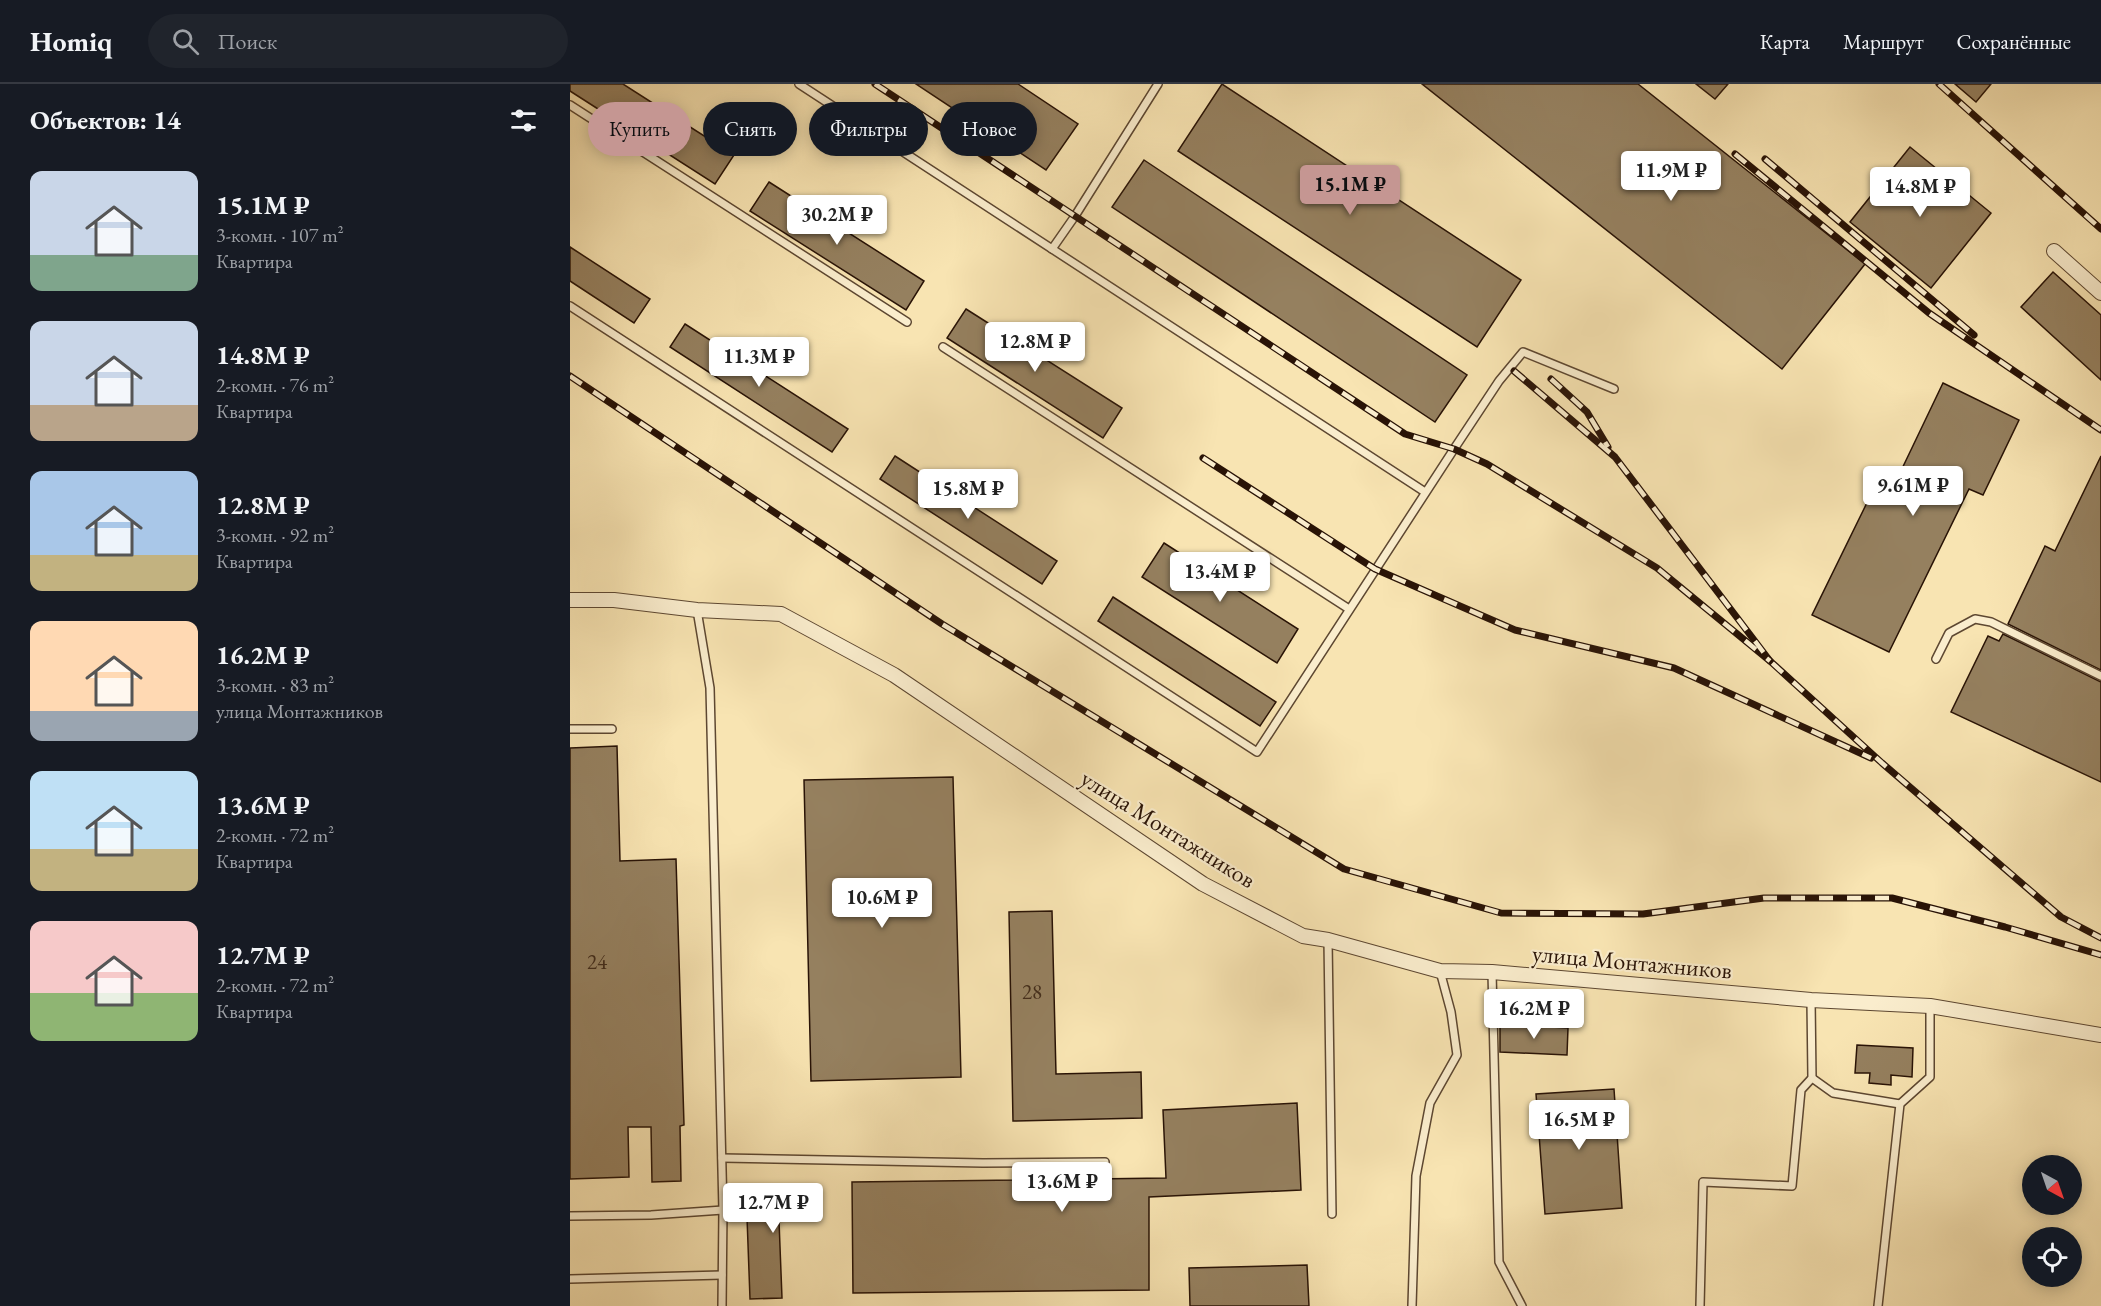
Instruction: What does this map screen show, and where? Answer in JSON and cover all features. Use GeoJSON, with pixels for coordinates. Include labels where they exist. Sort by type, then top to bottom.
{"type":"FeatureCollection","features":[{"type":"Feature","properties":{"kind":"street"},"geometry":{"type":"LineString","coordinates":[[2054,251],[2101,293]]}},
{"type":"Feature","properties":{"kind":"street","name":"улица Монтажников"},"geometry":{"type":"LineString","coordinates":[[570,600],[614,600],[697,610],[781,614],[894,675],[1203,884],[1303,936],[1328,940],[1440,972],[1492,972],[1812,1000],[1930,1006],[2101,1035]]}},
{"type":"Feature","properties":{"kind":"lane"},"geometry":{"type":"LineString","coordinates":[[799,84],[1425,492]]}},
{"type":"Feature","properties":{"kind":"lane"},"geometry":{"type":"LineString","coordinates":[[1052,249],[1158,84]]}},
{"type":"Feature","properties":{"kind":"lane"},"geometry":{"type":"LineString","coordinates":[[570,105],[907,322]]}},
{"type":"Feature","properties":{"kind":"lane"},"geometry":{"type":"LineString","coordinates":[[570,306],[1257,752],[1425,492],[1499,381],[1523,352],[1614,389]]}},
{"type":"Feature","properties":{"kind":"lane"},"geometry":{"type":"LineString","coordinates":[[943,346],[1349,609]]}},
{"type":"Feature","properties":{"kind":"lane"},"geometry":{"type":"LineString","coordinates":[[697,610],[710,688],[722,1158],[722,1306]]}},
{"type":"Feature","properties":{"kind":"lane"},"geometry":{"type":"LineString","coordinates":[[1936,659],[1949,633],[1975,619],[1991,622],[2101,676]]}},
{"type":"Feature","properties":{"kind":"lane"},"geometry":{"type":"LineString","coordinates":[[570,729],[612,729]]}},
{"type":"Feature","properties":{"kind":"lane"},"geometry":{"type":"LineString","coordinates":[[1328,940],[1332,1214]]}},
{"type":"Feature","properties":{"kind":"lane"},"geometry":{"type":"LineString","coordinates":[[1412,1306],[1416,1176],[1430,1103],[1457,1055],[1451,1012],[1440,972]]}},
{"type":"Feature","properties":{"kind":"lane"},"geometry":{"type":"LineString","coordinates":[[1492,972],[1499,1262],[1522,1306]]}},
{"type":"Feature","properties":{"kind":"lane"},"geometry":{"type":"LineString","coordinates":[[1700,1306],[1702,1182],[1792,1186],[1801,1090],[1812,1078],[1812,1000]]}},
{"type":"Feature","properties":{"kind":"lane"},"geometry":{"type":"LineString","coordinates":[[1878,1306],[1900,1104],[1930,1077],[1930,1006]]}},
{"type":"Feature","properties":{"kind":"lane"},"geometry":{"type":"LineString","coordinates":[[1812,1078],[1833,1093],[1900,1104]]}},
{"type":"Feature","properties":{"kind":"lane"},"geometry":{"type":"LineString","coordinates":[[722,1158],[983,1163],[1106,1162]]}},
{"type":"Feature","properties":{"kind":"lane"},"geometry":{"type":"LineString","coordinates":[[570,1216],[651,1215],[723,1210]]}},
{"type":"Feature","properties":{"kind":"lane"},"geometry":{"type":"LineString","coordinates":[[570,1279],[723,1275]]}},
{"type":"Feature","properties":{"kind":"building"},"geometry":{"type":"Polygon","coordinates":[[[570,84],[623,84],[651,102],[588,103],[570,91],[570,84]]]}},
{"type":"Feature","properties":{"kind":"building"},"geometry":{"type":"Polygon","coordinates":[[[916,84],[1018,84],[1078,124],[1046,170],[1025,156],[1037,156],[1037,102],[943,102],[916,84]]]}},
{"type":"Feature","properties":{"kind":"building"},"geometry":{"type":"Polygon","coordinates":[[[1222,84],[1521,280],[1477,347],[1178,151],[1222,84]]]}},
{"type":"Feature","properties":{"kind":"building"},"geometry":{"type":"Polygon","coordinates":[[[1422,84],[1638,84],[1865,264],[1782,369],[1422,84]]]}},
{"type":"Feature","properties":{"kind":"building"},"geometry":{"type":"Polygon","coordinates":[[[1696,84],[1728,84],[1715,99],[1696,84]]]}},
{"type":"Feature","properties":{"kind":"building"},"geometry":{"type":"Polygon","coordinates":[[[1955,84],[1991,84],[1976,102],[1955,84]]]}},
{"type":"Feature","properties":{"kind":"building"},"geometry":{"type":"Polygon","coordinates":[[[691,127],[703,135],[703,156],[733,156],[715,184],[671,156],[691,156],[691,127]]]}},
{"type":"Feature","properties":{"kind":"building"},"geometry":{"type":"Polygon","coordinates":[[[1910,147],[1991,213],[1931,288],[1850,222],[1910,147]]]}},
{"type":"Feature","properties":{"kind":"building"},"geometry":{"type":"Polygon","coordinates":[[[1144,160],[1467,375],[1435,422],[1112,207],[1144,160]]]}},
{"type":"Feature","properties":{"kind":"building"},"geometry":{"type":"Polygon","coordinates":[[[769,182],[924,281],[906,310],[750,211],[769,182]]]}},
{"type":"Feature","properties":{"kind":"building"},"geometry":{"type":"Polygon","coordinates":[[[570,247],[650,299],[634,323],[570,281],[570,247]]]}},
{"type":"Feature","properties":{"kind":"building"},"geometry":{"type":"Polygon","coordinates":[[[2053,272],[2101,315],[2101,380],[2021,307],[2053,272]]]}},
{"type":"Feature","properties":{"kind":"building"},"geometry":{"type":"Polygon","coordinates":[[[966,309],[1122,408],[1103,438],[947,338],[966,309]]]}},
{"type":"Feature","properties":{"kind":"building"},"geometry":{"type":"Polygon","coordinates":[[[685,324],[848,429],[832,452],[670,347],[685,324]]]}},
{"type":"Feature","properties":{"kind":"building"},"geometry":{"type":"Polygon","coordinates":[[[1943,383],[2019,420],[1983,495],[1969,489],[1889,652],[1812,615],[1883,470],[1898,477],[1943,383]]]}},
{"type":"Feature","properties":{"kind":"building"},"geometry":{"type":"Polygon","coordinates":[[[895,456],[1057,561],[1042,584],[880,479],[895,456]]]}},
{"type":"Feature","properties":{"kind":"building"},"geometry":{"type":"Polygon","coordinates":[[[2101,456],[2101,670],[2008,624],[2045,546],[2055,551],[2101,456]]]}},
{"type":"Feature","properties":{"kind":"building"},"geometry":{"type":"Polygon","coordinates":[[[1164,543],[1298,629],[1277,663],[1142,577],[1164,543]]]}},
{"type":"Feature","properties":{"kind":"building"},"geometry":{"type":"Polygon","coordinates":[[[1113,597],[1276,702],[1260,726],[1098,621],[1113,597]]]}},
{"type":"Feature","properties":{"kind":"building"},"geometry":{"type":"Polygon","coordinates":[[[2003,634],[2101,682],[2101,782],[1951,712],[1988,636],[1999,641],[2003,634]]]}},
{"type":"Feature","properties":{"kind":"building"},"geometry":{"type":"Polygon","coordinates":[[[617,746],[620,861],[676,859],[684,1125],[680,1126],[681,1181],[652,1182],[651,1127],[628,1127],[629,1177],[570,1179],[570,748],[617,746]]]}},
{"type":"Feature","properties":{"kind":"building"},"geometry":{"type":"Polygon","coordinates":[[[953,777],[961,1077],[811,1081],[804,780],[953,777]]]}},
{"type":"Feature","properties":{"kind":"building"},"geometry":{"type":"Polygon","coordinates":[[[1052,911],[1056,1074],[1141,1072],[1142,1118],[1013,1121],[1009,912],[1052,911]]]}},
{"type":"Feature","properties":{"kind":"building"},"geometry":{"type":"Polygon","coordinates":[[[1500,1024],[1568,1028],[1567,1055],[1500,1052],[1500,1024]]]}},
{"type":"Feature","properties":{"kind":"building"},"geometry":{"type":"Polygon","coordinates":[[[1857,1045],[1913,1048],[1912,1077],[1891,1075],[1891,1085],[1869,1083],[1870,1073],[1855,1073],[1857,1045]]]}},
{"type":"Feature","properties":{"kind":"building"},"geometry":{"type":"Polygon","coordinates":[[[1614,1089],[1622,1208],[1545,1214],[1536,1094],[1614,1089]]]}},
{"type":"Feature","properties":{"kind":"building"},"geometry":{"type":"Polygon","coordinates":[[[1297,1103],[1301,1190],[1149,1197],[1149,1290],[853,1293],[852,1182],[1166,1178],[1163,1110],[1297,1103]]]}},
{"type":"Feature","properties":{"kind":"building"},"geometry":{"type":"Polygon","coordinates":[[[816,1187],[817,1219],[779,1221],[782,1298],[750,1299],[746,1190],[816,1187]]]}},
{"type":"Feature","properties":{"kind":"building"},"geometry":{"type":"Polygon","coordinates":[[[1307,1265],[1309,1306],[1190,1306],[1189,1268],[1307,1265]]]}},
{"type":"Feature","properties":{"kind":"railway"},"geometry":{"type":"LineString","coordinates":[[875,84],[1405,434],[1454,449],[1487,464],[1657,568],[1770,661]]}},
{"type":"Feature","properties":{"kind":"railway"},"geometry":{"type":"LineString","coordinates":[[1939,84],[2101,229]]}},
{"type":"Feature","properties":{"kind":"railway"},"geometry":{"type":"LineString","coordinates":[[1735,154],[1929,313],[2101,430]]}},
{"type":"Feature","properties":{"kind":"railway"},"geometry":{"type":"LineString","coordinates":[[1765,159],[1974,335]]}},
{"type":"Feature","properties":{"kind":"railway"},"geometry":{"type":"LineString","coordinates":[[1514,371],[1615,457],[1770,661],[1882,763],[2061,917],[2101,938]]}},
{"type":"Feature","properties":{"kind":"railway"},"geometry":{"type":"LineString","coordinates":[[570,376],[942,624],[1344,869],[1501,913],[1643,914],[1764,898],[1892,898],[2101,955]]}},
{"type":"Feature","properties":{"kind":"railway"},"geometry":{"type":"LineString","coordinates":[[1551,379],[1587,412],[1608,447]]}},
{"type":"Feature","properties":{"kind":"railway"},"geometry":{"type":"LineString","coordinates":[[1203,458],[1375,569],[1515,630],[1674,668],[1871,758]]}}]}
